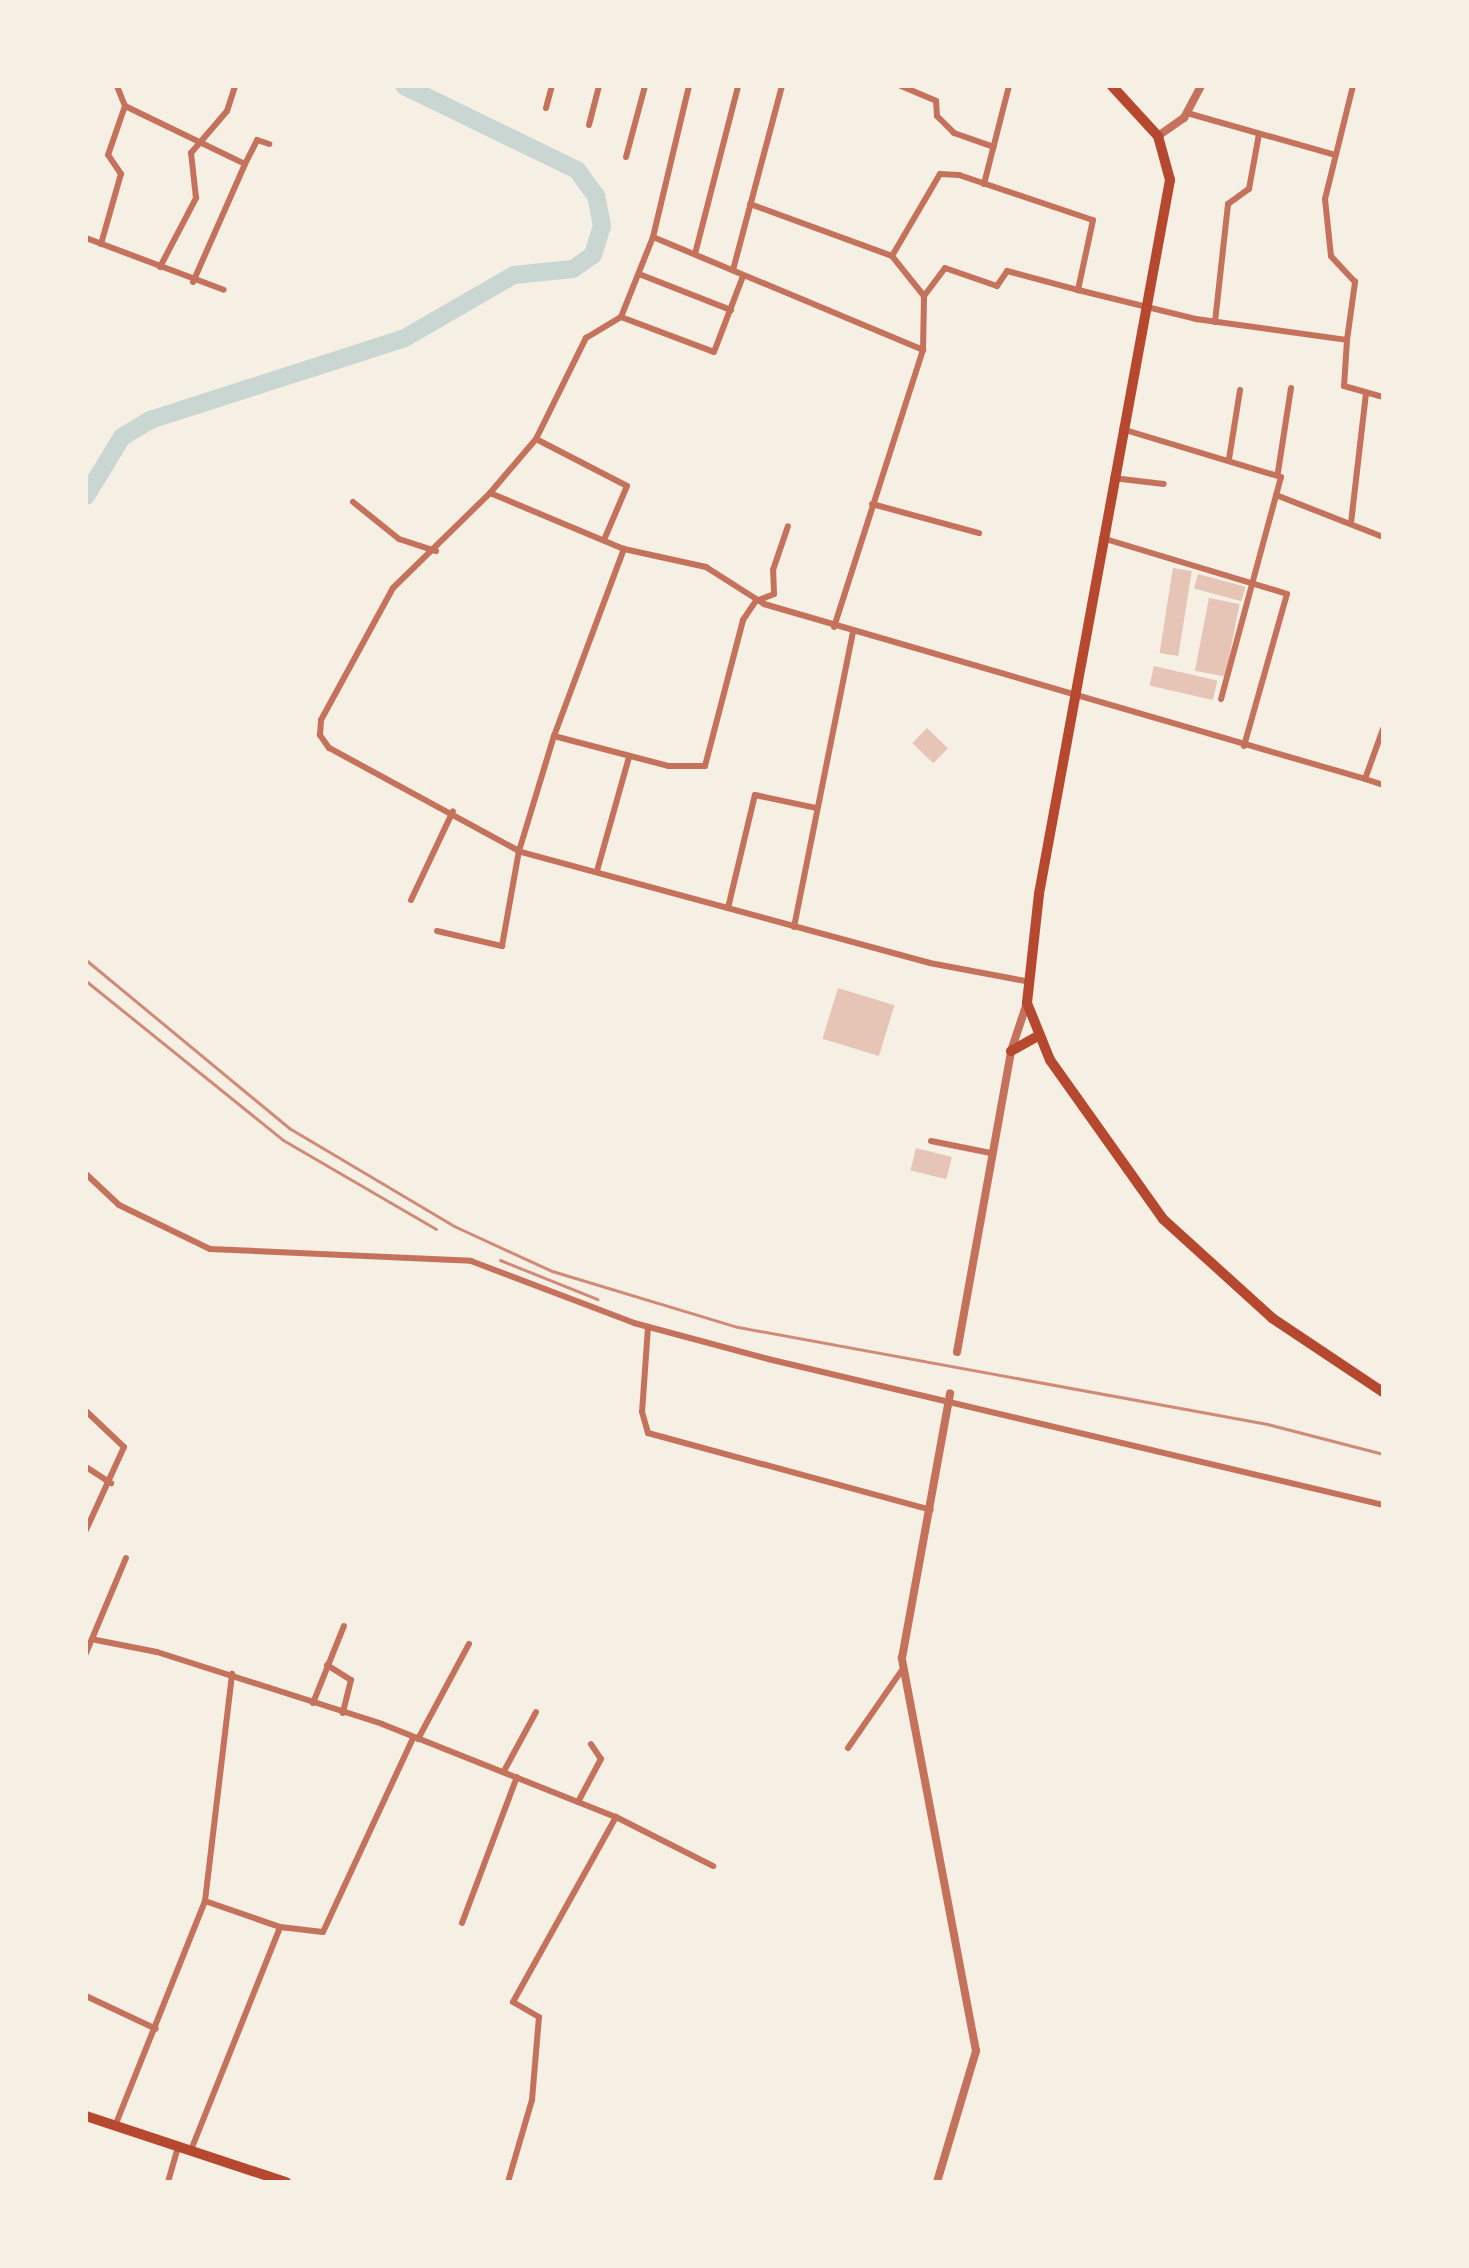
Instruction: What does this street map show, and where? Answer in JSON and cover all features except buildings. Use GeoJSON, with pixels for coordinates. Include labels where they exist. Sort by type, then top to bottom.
{"type":"FeatureCollection","features":[{"type":"Feature","properties":{"kind":"main road"},"geometry":{"type":"LineString","coordinates":[[1112,86],[1158,136],[1170,180],[1102,537],[1025,981],[1027,1003],[1038,1036],[1163,1219],[1272,1318],[1383,1392]]}},
{"type":"Feature","properties":{"kind":"main road"},"geometry":{"type":"LineString","coordinates":[[1011,1051],[1038,1036]]}},
{"type":"Feature","properties":{"kind":"main road"},"geometry":{"type":"LineString","coordinates":[[86,2116],[190,2151],[254,2177],[286,2182]]}},
{"type":"Feature","properties":{"kind":"street"},"geometry":{"type":"LineString","coordinates":[[117,86],[125,106],[196,145],[245,164]]}},
{"type":"Feature","properties":{"kind":"street"},"geometry":{"type":"LineString","coordinates":[[160,267],[196,198],[188,168],[196,145],[227,111],[235,86]]}},
{"type":"Feature","properties":{"kind":"street"},"geometry":{"type":"LineString","coordinates":[[546,108],[552,86]]}},
{"type":"Feature","properties":{"kind":"street"},"geometry":{"type":"LineString","coordinates":[[589,125],[599,86]]}},
{"type":"Feature","properties":{"kind":"street"},"geometry":{"type":"LineString","coordinates":[[626,157],[645,86]]}},
{"type":"Feature","properties":{"kind":"street"},"geometry":{"type":"LineString","coordinates":[[689,86],[653,237],[621,317],[581,346],[536,439],[436,551],[393,588],[320,735],[340,755],[453,811],[519,851],[794,927],[1025,981]]}},
{"type":"Feature","properties":{"kind":"street"},"geometry":{"type":"LineString","coordinates":[[695,254],[738,86]]}},
{"type":"Feature","properties":{"kind":"street"},"geometry":{"type":"LineString","coordinates":[[733,270],[782,86]]}},
{"type":"Feature","properties":{"kind":"street"},"geometry":{"type":"LineString","coordinates":[[901,86],[936,101],[937,116],[954,133],[994,147]]}},
{"type":"Feature","properties":{"kind":"street"},"geometry":{"type":"LineString","coordinates":[[984,184],[1009,86]]}},
{"type":"Feature","properties":{"kind":"street"},"geometry":{"type":"LineString","coordinates":[[1158,136],[1187,113],[1201,86]]}},
{"type":"Feature","properties":{"kind":"street"},"geometry":{"type":"LineString","coordinates":[[1353,86],[1332,154],[1329,247],[1356,289],[1347,340],[1344,386],[1383,397]]}},
{"type":"Feature","properties":{"kind":"street"},"geometry":{"type":"LineString","coordinates":[[101,244],[121,174],[108,155],[125,106]]}},
{"type":"Feature","properties":{"kind":"street"},"geometry":{"type":"LineString","coordinates":[[1187,113],[1332,154]]}},
{"type":"Feature","properties":{"kind":"street"},"geometry":{"type":"LineString","coordinates":[[1215,322],[1228,204],[1249,189],[1259,134]]}},
{"type":"Feature","properties":{"kind":"street"},"geometry":{"type":"LineString","coordinates":[[193,282],[257,140],[269,144]]}},
{"type":"Feature","properties":{"kind":"street"},"geometry":{"type":"LineString","coordinates":[[892,256],[940,174],[984,184],[1093,220],[1078,290]]}},
{"type":"Feature","properties":{"kind":"street"},"geometry":{"type":"LineString","coordinates":[[750,204],[892,256],[911,289],[924,296]]}},
{"type":"Feature","properties":{"kind":"street"},"geometry":{"type":"LineString","coordinates":[[653,237],[923,350]]}},
{"type":"Feature","properties":{"kind":"street"},"geometry":{"type":"LineString","coordinates":[[86,238],[193,282],[224,290]]}},
{"type":"Feature","properties":{"kind":"street"},"geometry":{"type":"LineString","coordinates":[[834,627],[923,350],[924,296],[945,268],[997,286],[1007,271],[1215,322],[1347,340]]}},
{"type":"Feature","properties":{"kind":"street"},"geometry":{"type":"LineString","coordinates":[[639,274],[731,310]]}},
{"type":"Feature","properties":{"kind":"street"},"geometry":{"type":"LineString","coordinates":[[621,317],[714,352],[743,276]]}},
{"type":"Feature","properties":{"kind":"street"},"geometry":{"type":"LineString","coordinates":[[1221,699],[1250,578],[1276,495],[1291,388]]}},
{"type":"Feature","properties":{"kind":"street"},"geometry":{"type":"LineString","coordinates":[[1229,459],[1240,390]]}},
{"type":"Feature","properties":{"kind":"street"},"geometry":{"type":"LineString","coordinates":[[1351,523],[1366,394]]}},
{"type":"Feature","properties":{"kind":"street"},"geometry":{"type":"LineString","coordinates":[[1122,429],[1278,472]]}},
{"type":"Feature","properties":{"kind":"street"},"geometry":{"type":"LineString","coordinates":[[536,439],[627,486],[604,540]]}},
{"type":"Feature","properties":{"kind":"street"},"geometry":{"type":"LineString","coordinates":[[1113,478],[1164,484]]}},
{"type":"Feature","properties":{"kind":"street"},"geometry":{"type":"LineString","coordinates":[[490,493],[624,549],[706,567],[756,601],[834,627],[1383,785]]}},
{"type":"Feature","properties":{"kind":"street"},"geometry":{"type":"LineString","coordinates":[[1276,495],[1310,505],[1383,537]]}},
{"type":"Feature","properties":{"kind":"street"},"geometry":{"type":"LineString","coordinates":[[353,502],[399,539],[436,551]]}},
{"type":"Feature","properties":{"kind":"street"},"geometry":{"type":"LineString","coordinates":[[872,504],[979,533]]}},
{"type":"Feature","properties":{"kind":"street"},"geometry":{"type":"LineString","coordinates":[[554,736],[691,770],[705,766],[743,620],[756,601],[777,588],[773,570],[788,526]]}},
{"type":"Feature","properties":{"kind":"street"},"geometry":{"type":"LineString","coordinates":[[1102,537],[1250,578],[1288,598],[1244,746]]}},
{"type":"Feature","properties":{"kind":"street"},"geometry":{"type":"LineString","coordinates":[[437,931],[502,946],[519,851],[554,736],[624,549]]}},
{"type":"Feature","properties":{"kind":"street"},"geometry":{"type":"LineString","coordinates":[[794,927],[853,632]]}},
{"type":"Feature","properties":{"kind":"street"},"geometry":{"type":"LineString","coordinates":[[1365,779],[1383,729]]}},
{"type":"Feature","properties":{"kind":"street"},"geometry":{"type":"LineString","coordinates":[[597,871],[629,757]]}},
{"type":"Feature","properties":{"kind":"street"},"geometry":{"type":"LineString","coordinates":[[728,908],[755,795],[816,808]]}},
{"type":"Feature","properties":{"kind":"street"},"geometry":{"type":"LineString","coordinates":[[411,900],[453,811]]}},
{"type":"Feature","properties":{"kind":"street"},"geometry":{"type":"LineString","coordinates":[[957,1352],[1011,1051],[1027,1003]]}},
{"type":"Feature","properties":{"kind":"street"},"geometry":{"type":"LineString","coordinates":[[931,1141],[991,1153]]}},
{"type":"Feature","properties":{"kind":"street"},"geometry":{"type":"LineString","coordinates":[[86,1174],[119,1205],[210,1249],[471,1261],[648,1327],[949,1405],[1383,1505]]}},
{"type":"Feature","properties":{"kind":"street"},"geometry":{"type":"LineString","coordinates":[[648,1327],[642,1412],[648,1433],[931,1510]]}},
{"type":"Feature","properties":{"kind":"street"},"geometry":{"type":"LineString","coordinates":[[937,2182],[976,2051],[902,1670],[950,1393]]}},
{"type":"Feature","properties":{"kind":"street"},"geometry":{"type":"LineString","coordinates":[[86,1411],[124,1447],[111,1483],[89,1516],[86,1530]]}},
{"type":"Feature","properties":{"kind":"street"},"geometry":{"type":"LineString","coordinates":[[86,1467],[111,1483]]}},
{"type":"Feature","properties":{"kind":"street"},"geometry":{"type":"LineString","coordinates":[[86,1653],[96,1640],[126,1558]]}},
{"type":"Feature","properties":{"kind":"street"},"geometry":{"type":"LineString","coordinates":[[313,1703],[344,1626]]}},
{"type":"Feature","properties":{"kind":"street"},"geometry":{"type":"LineString","coordinates":[[96,1640],[232,1674],[416,1738],[616,1817],[713,1866]]}},
{"type":"Feature","properties":{"kind":"street"},"geometry":{"type":"LineString","coordinates":[[205,1901],[280,1927],[323,1932],[416,1738],[469,1644]]}},
{"type":"Feature","properties":{"kind":"street"},"geometry":{"type":"LineString","coordinates":[[327,1665],[351,1680],[343,1713]]}},
{"type":"Feature","properties":{"kind":"street"},"geometry":{"type":"LineString","coordinates":[[848,1748],[902,1670]]}},
{"type":"Feature","properties":{"kind":"street"},"geometry":{"type":"LineString","coordinates":[[115,2126],[205,1901],[232,1674]]}},
{"type":"Feature","properties":{"kind":"street"},"geometry":{"type":"LineString","coordinates":[[504,1771],[536,1712]]}},
{"type":"Feature","properties":{"kind":"street"},"geometry":{"type":"LineString","coordinates":[[578,1802],[601,1759],[591,1744]]}},
{"type":"Feature","properties":{"kind":"street"},"geometry":{"type":"LineString","coordinates":[[462,1923],[517,1777]]}},
{"type":"Feature","properties":{"kind":"street"},"geometry":{"type":"LineString","coordinates":[[508,2182],[532,2100],[539,2017],[513,2002],[616,1817]]}},
{"type":"Feature","properties":{"kind":"street"},"geometry":{"type":"LineString","coordinates":[[190,2151],[280,1927]]}},
{"type":"Feature","properties":{"kind":"street"},"geometry":{"type":"LineString","coordinates":[[86,1996],[156,2029]]}},
{"type":"Feature","properties":{"kind":"street"},"geometry":{"type":"LineString","coordinates":[[168,2182],[178,2147]]}},
{"type":"Feature","properties":{"kind":"waterway"},"geometry":{"type":"LineString","coordinates":[[86,496],[122,437],[150,420],[403,339],[514,275],[573,269],[593,255],[602,226],[596,196],[577,170],[404,86]]}},
{"type":"Feature","properties":{"kind":"railway"},"geometry":{"type":"LineString","coordinates":[[86,960],[289,1128],[454,1226],[552,1271],[738,1327],[1267,1424],[1383,1454]]}},
{"type":"Feature","properties":{"kind":"railway"},"geometry":{"type":"LineString","coordinates":[[86,981],[283,1140],[436,1229]]}},
{"type":"Feature","properties":{"kind":"railway"},"geometry":{"type":"LineString","coordinates":[[500,1260],[597,1299]]}}]}
